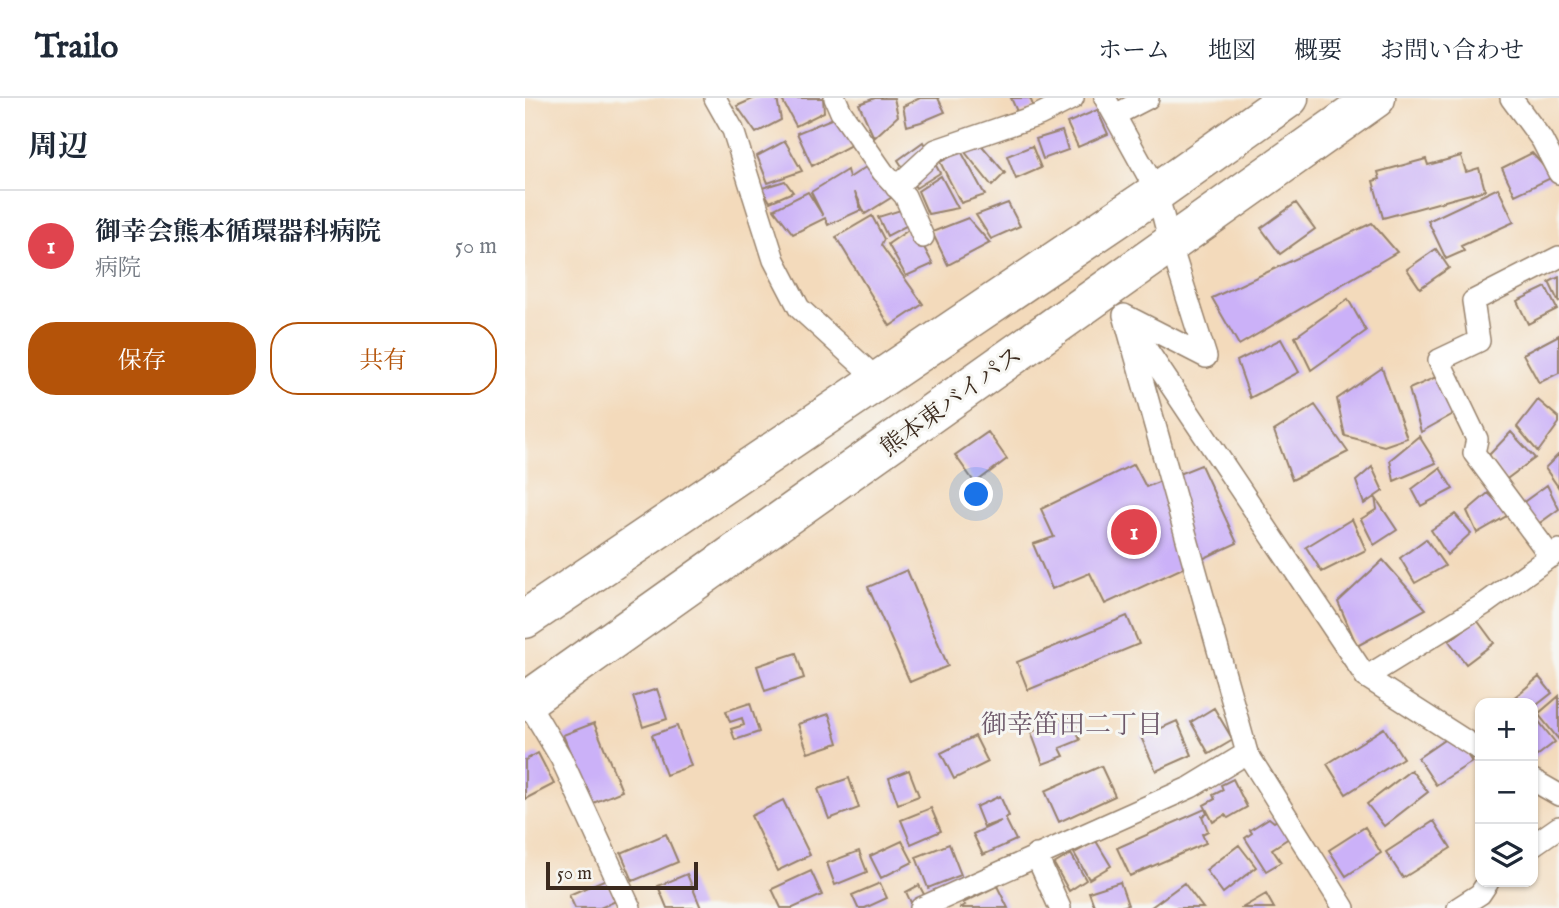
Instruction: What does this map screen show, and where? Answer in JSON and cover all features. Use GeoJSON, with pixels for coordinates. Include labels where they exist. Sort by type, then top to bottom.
{"type":"FeatureCollection","features":[{"type":"Feature","properties":{"kind":"highway"},"geometry":{"type":"LineString","coordinates":[[525,620],[1157,192],[1289,98]]}},
{"type":"Feature","properties":{"kind":"highway","name":"熊本東バイパス"},"geometry":{"type":"LineString","coordinates":[[526,702],[1376,98]]}},
{"type":"Feature","properties":{"kind":"street"},"geometry":{"type":"LineString","coordinates":[[715,98],[733,130],[774,260],[799,308],[879,380]]}},
{"type":"Feature","properties":{"kind":"street"},"geometry":{"type":"LineString","coordinates":[[835,98],[841,112],[905,196],[923,237]]}},
{"type":"Feature","properties":{"kind":"street"},"geometry":{"type":"LineString","coordinates":[[896,187],[936,150],[1039,115],[1073,98]]}},
{"type":"Feature","properties":{"kind":"street"},"geometry":{"type":"LineString","coordinates":[[1124,315],[1206,357],[1157,192],[1110,106],[1147,98]]}},
{"type":"Feature","properties":{"kind":"street"},"geometry":{"type":"LineString","coordinates":[[1511,98],[1542,140],[1559,173]]}},
{"type":"Feature","properties":{"kind":"street"},"geometry":{"type":"LineString","coordinates":[[1366,677],[1486,603],[1555,554],[1474,453],[1477,439],[1439,360],[1479,341],[1473,301],[1559,257]]}},
{"type":"Feature","properties":{"kind":"street"},"geometry":{"type":"LineString","coordinates":[[1124,315],[1366,677],[1475,747]]}},
{"type":"Feature","properties":{"kind":"street"},"geometry":{"type":"LineString","coordinates":[[1124,315],[1247,752],[1336,905]]}},
{"type":"Feature","properties":{"kind":"street"},"geometry":{"type":"LineString","coordinates":[[526,702],[561,758],[630,908]]}},
{"type":"Feature","properties":{"kind":"street"},"geometry":{"type":"LineString","coordinates":[[921,908],[1191,786],[1247,752]]}},
{"type":"Feature","properties":{"kind":"street"},"geometry":{"type":"LineString","coordinates":[[1538,783],[1559,795]]}},
{"type":"Feature","properties":{"kind":"street"},"geometry":{"type":"LineString","coordinates":[[1538,842],[1559,827]]}},
{"type":"Feature","properties":{"kind":"street"},"geometry":{"type":"LineString","coordinates":[[1036,855],[1060,908]]}},
{"type":"Feature","properties":{"kind":"street"},"geometry":{"type":"LineString","coordinates":[[1458,908],[1480,894],[1485,887]]}},
{"type":"Feature","properties":{"kind":"building"},"geometry":{"type":"Polygon","coordinates":[[[755,98],[777,98],[781,120],[756,133],[737,106],[755,98]]]}},
{"type":"Feature","properties":{"kind":"building"},"geometry":{"type":"Polygon","coordinates":[[[781,98],[823,98],[824,112],[796,126],[781,98]]]}},
{"type":"Feature","properties":{"kind":"building"},"geometry":{"type":"Polygon","coordinates":[[[875,98],[894,98],[898,116],[874,138],[859,104],[875,98]]]}},
{"type":"Feature","properties":{"kind":"building"},"geometry":{"type":"Polygon","coordinates":[[[920,98],[938,98],[945,112],[907,126],[903,106],[920,98]]]}},
{"type":"Feature","properties":{"kind":"building"},"geometry":{"type":"Polygon","coordinates":[[[1011,98],[1030,98],[1034,108],[1018,114],[1011,98]]]}},
{"type":"Feature","properties":{"kind":"building"},"geometry":{"type":"Polygon","coordinates":[[[1097,110],[1108,134],[1078,147],[1067,123],[1097,110]]]}},
{"type":"Feature","properties":{"kind":"building"},"geometry":{"type":"Polygon","coordinates":[[[836,117],[853,144],[812,166],[797,133],[836,117]]]}},
{"type":"Feature","properties":{"kind":"building"},"geometry":{"type":"Polygon","coordinates":[[[967,128],[1005,173],[992,186],[953,137],[967,128]]]}},
{"type":"Feature","properties":{"kind":"building"},"geometry":{"type":"Polygon","coordinates":[[[1062,131],[1068,150],[1043,159],[1036,139],[1062,131]]]}},
{"type":"Feature","properties":{"kind":"building"},"geometry":{"type":"Polygon","coordinates":[[[785,141],[802,171],[768,183],[757,156],[785,141]]]}},
{"type":"Feature","properties":{"kind":"building"},"geometry":{"type":"Polygon","coordinates":[[[923,142],[940,173],[916,188],[898,160],[923,142]]]}},
{"type":"Feature","properties":{"kind":"building"},"geometry":{"type":"Polygon","coordinates":[[[1032,146],[1041,168],[1016,179],[1007,156],[1032,146]]]}},
{"type":"Feature","properties":{"kind":"building"},"geometry":{"type":"Polygon","coordinates":[[[961,151],[985,195],[961,203],[940,162],[961,151]]]}},
{"type":"Feature","properties":{"kind":"building"},"geometry":{"type":"Polygon","coordinates":[[[1532,153],[1553,177],[1515,195],[1502,168],[1532,153]]]}},
{"type":"Feature","properties":{"kind":"building"},"geometry":{"type":"Polygon","coordinates":[[[1461,156],[1466,172],[1479,168],[1485,190],[1383,218],[1373,181],[1380,179],[1378,172],[1426,159],[1428,165],[1461,156]]]}},
{"type":"Feature","properties":{"kind":"building"},"geometry":{"type":"Polygon","coordinates":[[[872,163],[897,194],[865,214],[855,192],[861,210],[828,225],[825,218],[793,234],[774,209],[808,192],[823,216],[811,192],[847,170],[849,178],[872,163]]]}},
{"type":"Feature","properties":{"kind":"building"},"geometry":{"type":"Polygon","coordinates":[[[941,176],[958,208],[928,214],[918,191],[941,176]]]}},
{"type":"Feature","properties":{"kind":"building"},"geometry":{"type":"Polygon","coordinates":[[[785,181],[793,192],[770,202],[762,188],[785,181]]]}},
{"type":"Feature","properties":{"kind":"building"},"geometry":{"type":"Polygon","coordinates":[[[1498,188],[1514,222],[1461,246],[1464,251],[1446,259],[1428,221],[1498,188]]]}},
{"type":"Feature","properties":{"kind":"building"},"geometry":{"type":"Polygon","coordinates":[[[1008,203],[1020,226],[991,239],[976,215],[1008,203]]]}},
{"type":"Feature","properties":{"kind":"building"},"geometry":{"type":"Polygon","coordinates":[[[1296,203],[1315,229],[1280,254],[1261,228],[1296,203]]]}},
{"type":"Feature","properties":{"kind":"building"},"geometry":{"type":"Polygon","coordinates":[[[904,209],[906,226],[887,236],[878,217],[904,209]]]}},
{"type":"Feature","properties":{"kind":"building"},"geometry":{"type":"Polygon","coordinates":[[[872,216],[884,239],[881,245],[923,304],[890,326],[836,237],[872,216]]]}},
{"type":"Feature","properties":{"kind":"building"},"geometry":{"type":"Polygon","coordinates":[[[968,218],[990,243],[948,265],[932,232],[968,218]]]}},
{"type":"Feature","properties":{"kind":"building"},"geometry":{"type":"Polygon","coordinates":[[[1372,223],[1397,252],[1239,345],[1212,298],[1372,223]]]}},
{"type":"Feature","properties":{"kind":"building"},"geometry":{"type":"Polygon","coordinates":[[[913,227],[933,264],[906,276],[888,244],[913,227]]]}},
{"type":"Feature","properties":{"kind":"building"},"geometry":{"type":"Polygon","coordinates":[[[1436,249],[1449,268],[1420,288],[1407,269],[1436,249]]]}},
{"type":"Feature","properties":{"kind":"building"},"geometry":{"type":"Polygon","coordinates":[[[1559,277],[1559,303],[1549,282],[1559,277]]]}},
{"type":"Feature","properties":{"kind":"building"},"geometry":{"type":"Polygon","coordinates":[[[1546,287],[1557,309],[1528,324],[1517,301],[1546,287]]]}},
{"type":"Feature","properties":{"kind":"building"},"geometry":{"type":"Polygon","coordinates":[[[1348,299],[1366,331],[1311,370],[1295,337],[1348,299]]]}},
{"type":"Feature","properties":{"kind":"building"},"geometry":{"type":"Polygon","coordinates":[[[1559,335],[1559,373],[1539,383],[1523,354],[1559,335]]]}},
{"type":"Feature","properties":{"kind":"building"},"geometry":{"type":"Polygon","coordinates":[[[1281,339],[1299,372],[1250,398],[1237,361],[1281,339]]]}},
{"type":"Feature","properties":{"kind":"building"},"geometry":{"type":"Polygon","coordinates":[[[1382,368],[1407,438],[1384,446],[1345,436],[1337,399],[1382,368]]]}},
{"type":"Feature","properties":{"kind":"building"},"geometry":{"type":"Polygon","coordinates":[[[1436,377],[1457,412],[1421,432],[1409,389],[1436,377]]]}},
{"type":"Feature","properties":{"kind":"building"},"geometry":{"type":"Polygon","coordinates":[[[1538,400],[1559,418],[1559,423],[1538,452],[1517,427],[1538,400]]]}},
{"type":"Feature","properties":{"kind":"building"},"geometry":{"type":"Polygon","coordinates":[[[1315,405],[1348,452],[1292,480],[1274,431],[1315,405]]]}},
{"type":"Feature","properties":{"kind":"building"},"geometry":{"type":"Polygon","coordinates":[[[988,432],[1007,459],[975,483],[955,455],[988,432]]]}},
{"type":"Feature","properties":{"kind":"building"},"geometry":{"type":"Polygon","coordinates":[[[1511,432],[1535,458],[1504,481],[1489,455],[1511,432]]]}},
{"type":"Feature","properties":{"kind":"building"},"geometry":{"type":"Polygon","coordinates":[[[1419,436],[1436,463],[1394,481],[1390,460],[1419,436]]]}},
{"type":"Feature","properties":{"kind":"building"},"geometry":{"type":"Polygon","coordinates":[[[1559,454],[1559,488],[1545,468],[1559,454]]]}},
{"type":"Feature","properties":{"kind":"building"},"geometry":{"type":"Polygon","coordinates":[[[1134,464],[1146,487],[1201,465],[1237,543],[1105,604],[1090,573],[1052,589],[1033,544],[1054,537],[1041,509],[1134,464]]]}},
{"type":"Feature","properties":{"kind":"building"},"geometry":{"type":"Polygon","coordinates":[[[1372,467],[1383,491],[1364,504],[1356,481],[1372,467]]]}},
{"type":"Feature","properties":{"kind":"building"},"geometry":{"type":"Polygon","coordinates":[[[1440,468],[1453,489],[1421,506],[1412,489],[1440,468]]]}},
{"type":"Feature","properties":{"kind":"building"},"geometry":{"type":"Polygon","coordinates":[[[1547,485],[1559,509],[1537,525],[1521,504],[1547,485]]]}},
{"type":"Feature","properties":{"kind":"building"},"geometry":{"type":"Polygon","coordinates":[[[1488,493],[1510,514],[1477,533],[1467,511],[1488,493]]]}},
{"type":"Feature","properties":{"kind":"building"},"geometry":{"type":"Polygon","coordinates":[[[1375,497],[1397,530],[1374,545],[1361,519],[1377,509],[1375,497]]]}},
{"type":"Feature","properties":{"kind":"building"},"geometry":{"type":"Polygon","coordinates":[[[1455,514],[1471,533],[1447,555],[1431,530],[1455,514]]]}},
{"type":"Feature","properties":{"kind":"building"},"geometry":{"type":"Polygon","coordinates":[[[1352,519],[1366,550],[1322,572],[1306,547],[1352,519]]]}},
{"type":"Feature","properties":{"kind":"building"},"geometry":{"type":"Polygon","coordinates":[[[1426,539],[1445,566],[1415,583],[1400,558],[1426,539]]]}},
{"type":"Feature","properties":{"kind":"building"},"geometry":{"type":"Polygon","coordinates":[[[1383,560],[1426,609],[1357,646],[1338,602],[1383,560]]]}},
{"type":"Feature","properties":{"kind":"building"},"geometry":{"type":"Polygon","coordinates":[[[907,570],[948,666],[910,682],[868,587],[907,570]]]}},
{"type":"Feature","properties":{"kind":"building"},"geometry":{"type":"Polygon","coordinates":[[[1127,616],[1139,644],[1028,690],[1017,662],[1127,616]]]}},
{"type":"Feature","properties":{"kind":"building"},"geometry":{"type":"Polygon","coordinates":[[[1477,620],[1494,643],[1466,664],[1449,641],[1477,620]]]}},
{"type":"Feature","properties":{"kind":"building"},"geometry":{"type":"Polygon","coordinates":[[[796,653],[804,678],[765,691],[757,666],[796,653]]]}},
{"type":"Feature","properties":{"kind":"building"},"geometry":{"type":"Polygon","coordinates":[[[1539,677],[1552,693],[1538,704],[1538,698],[1513,698],[1539,677]]]}},
{"type":"Feature","properties":{"kind":"building"},"geometry":{"type":"Polygon","coordinates":[[[657,689],[667,719],[643,727],[633,697],[657,689]]]}},
{"type":"Feature","properties":{"kind":"building"},"geometry":{"type":"Polygon","coordinates":[[[1559,696],[1559,740],[1538,714],[1559,696]]]}},
{"type":"Feature","properties":{"kind":"building"},"geometry":{"type":"Polygon","coordinates":[[[750,703],[759,732],[735,740],[731,729],[744,725],[742,718],[730,722],[726,711],[750,703]]]}},
{"type":"Feature","properties":{"kind":"building"},"geometry":{"type":"Polygon","coordinates":[[[1214,708],[1233,740],[1209,754],[1191,722],[1214,708]]]}},
{"type":"Feature","properties":{"kind":"building"},"geometry":{"type":"Polygon","coordinates":[[[829,714],[838,743],[808,753],[798,724],[829,714]]]}},
{"type":"Feature","properties":{"kind":"building"},"geometry":{"type":"Polygon","coordinates":[[[1071,716],[1080,740],[1060,748],[1064,756],[1043,764],[1031,732],[1071,716]]]}},
{"type":"Feature","properties":{"kind":"building"},"geometry":{"type":"Polygon","coordinates":[[[1538,720],[1555,742],[1538,755],[1538,720]]]}},
{"type":"Feature","properties":{"kind":"building"},"geometry":{"type":"Polygon","coordinates":[[[1177,721],[1192,755],[1156,771],[1141,737],[1177,721]]]}},
{"type":"Feature","properties":{"kind":"building"},"geometry":{"type":"Polygon","coordinates":[[[594,723],[622,791],[591,804],[563,735],[594,723]]]}},
{"type":"Feature","properties":{"kind":"building"},"geometry":{"type":"Polygon","coordinates":[[[677,726],[691,766],[666,775],[652,735],[677,726]]]}},
{"type":"Feature","properties":{"kind":"building"},"geometry":{"type":"Polygon","coordinates":[[[1384,728],[1403,758],[1346,794],[1327,764],[1384,728]]]}},
{"type":"Feature","properties":{"kind":"building"},"geometry":{"type":"Polygon","coordinates":[[[1453,734],[1472,762],[1436,785],[1418,758],[1453,734]]]}},
{"type":"Feature","properties":{"kind":"building"},"geometry":{"type":"Polygon","coordinates":[[[975,736],[988,762],[954,779],[941,753],[975,736]]]}},
{"type":"Feature","properties":{"kind":"building"},"geometry":{"type":"Polygon","coordinates":[[[538,753],[554,784],[525,799],[525,760],[538,753]]]}},
{"type":"Feature","properties":{"kind":"building"},"geometry":{"type":"Polygon","coordinates":[[[1101,766],[1115,796],[1059,822],[1045,791],[1101,766]]]}},
{"type":"Feature","properties":{"kind":"building"},"geometry":{"type":"Polygon","coordinates":[[[909,770],[919,796],[898,804],[889,778],[909,770]]]}},
{"type":"Feature","properties":{"kind":"building"},"geometry":{"type":"Polygon","coordinates":[[[1411,770],[1428,792],[1384,826],[1367,804],[1411,770]]]}},
{"type":"Feature","properties":{"kind":"building"},"geometry":{"type":"Polygon","coordinates":[[[849,778],[859,808],[829,819],[818,789],[849,778]]]}},
{"type":"Feature","properties":{"kind":"building"},"geometry":{"type":"Polygon","coordinates":[[[1233,779],[1247,807],[1228,818],[1225,815],[1213,822],[1204,805],[1215,799],[1213,795],[1223,790],[1221,785],[1233,779]]]}},
{"type":"Feature","properties":{"kind":"building"},"geometry":{"type":"Polygon","coordinates":[[[1000,796],[1009,816],[1005,818],[1016,840],[983,855],[973,834],[1001,821],[984,827],[976,807],[1000,796]]]}},
{"type":"Feature","properties":{"kind":"building"},"geometry":{"type":"Polygon","coordinates":[[[783,800],[810,855],[777,871],[751,816],[783,800]]]}},
{"type":"Feature","properties":{"kind":"building"},"geometry":{"type":"Polygon","coordinates":[[[931,808],[941,831],[911,844],[901,820],[931,808]]]}},
{"type":"Feature","properties":{"kind":"building"},"geometry":{"type":"Polygon","coordinates":[[[1205,809],[1207,814],[1202,816],[1208,831],[1202,834],[1206,843],[1130,876],[1117,848],[1205,809]]]}},
{"type":"Feature","properties":{"kind":"building"},"geometry":{"type":"Polygon","coordinates":[[[1269,818],[1274,822],[1280,818],[1292,836],[1272,849],[1281,862],[1266,871],[1245,838],[1252,833],[1250,830],[1269,818]]]}},
{"type":"Feature","properties":{"kind":"building"},"geometry":{"type":"Polygon","coordinates":[[[1434,821],[1451,848],[1403,878],[1386,852],[1434,821]]]}},
{"type":"Feature","properties":{"kind":"building"},"geometry":{"type":"Polygon","coordinates":[[[1365,827],[1381,853],[1346,876],[1329,850],[1365,827]]]}},
{"type":"Feature","properties":{"kind":"building"},"geometry":{"type":"Polygon","coordinates":[[[666,834],[678,862],[633,881],[621,853],[666,834]]]}},
{"type":"Feature","properties":{"kind":"building"},"geometry":{"type":"Polygon","coordinates":[[[902,841],[913,862],[881,878],[870,856],[902,841]]]}},
{"type":"Feature","properties":{"kind":"building"},"geometry":{"type":"Polygon","coordinates":[[[1096,841],[1111,866],[1089,879],[1074,853],[1096,841]]]}},
{"type":"Feature","properties":{"kind":"building"},"geometry":{"type":"Polygon","coordinates":[[[949,844],[961,875],[928,888],[916,857],[949,844]]]}},
{"type":"Feature","properties":{"kind":"building"},"geometry":{"type":"Polygon","coordinates":[[[1239,845],[1256,867],[1223,893],[1206,870],[1239,845]]]}},
{"type":"Feature","properties":{"kind":"building"},"geometry":{"type":"Polygon","coordinates":[[[859,851],[867,872],[835,885],[827,863],[859,851]]]}},
{"type":"Feature","properties":{"kind":"building"},"geometry":{"type":"Polygon","coordinates":[[[1071,854],[1086,880],[1069,891],[1054,864],[1071,854]]]}},
{"type":"Feature","properties":{"kind":"building"},"geometry":{"type":"Polygon","coordinates":[[[811,871],[822,895],[793,908],[781,908],[772,889],[811,871]]]}},
{"type":"Feature","properties":{"kind":"building"},"geometry":{"type":"Polygon","coordinates":[[[687,874],[701,908],[667,908],[658,886],[687,874]]]}},
{"type":"Feature","properties":{"kind":"building"},"geometry":{"type":"Polygon","coordinates":[[[606,879],[616,901],[600,908],[575,908],[569,895],[606,879]]]}},
{"type":"Feature","properties":{"kind":"building"},"geometry":{"type":"Polygon","coordinates":[[[1120,882],[1128,905],[1095,908],[1089,892],[1120,882]]]}},
{"type":"Feature","properties":{"kind":"building"},"geometry":{"type":"Polygon","coordinates":[[[880,883],[887,898],[865,908],[858,908],[852,895],[880,883]]]}},
{"type":"Feature","properties":{"kind":"building"},"geometry":{"type":"Polygon","coordinates":[[[1184,883],[1203,908],[1150,908],[1184,883]]]}},
{"type":"Feature","properties":{"kind":"building"},"geometry":{"type":"Polygon","coordinates":[[[919,885],[926,898],[912,905],[906,892],[919,885]]]}},
{"type":"Feature","properties":{"kind":"building"},"geometry":{"type":"Polygon","coordinates":[[[997,886],[1008,908],[959,908],[965,905],[963,903],[997,886]]]}},
{"type":"Feature","properties":{"kind":"building"},"geometry":{"type":"Polygon","coordinates":[[[1266,894],[1274,908],[1242,908],[1266,894]]]}},
{"type":"Feature","properties":{"kind":"place","name":"御幸会熊本循環器科病院"},"geometry":{"type":"Point","coordinates":[1134,532]}},
{"type":"Feature","properties":{"kind":"district","name":"御幸笛田二丁目"},"geometry":{"type":"Point","coordinates":[1072,724]}}]}
